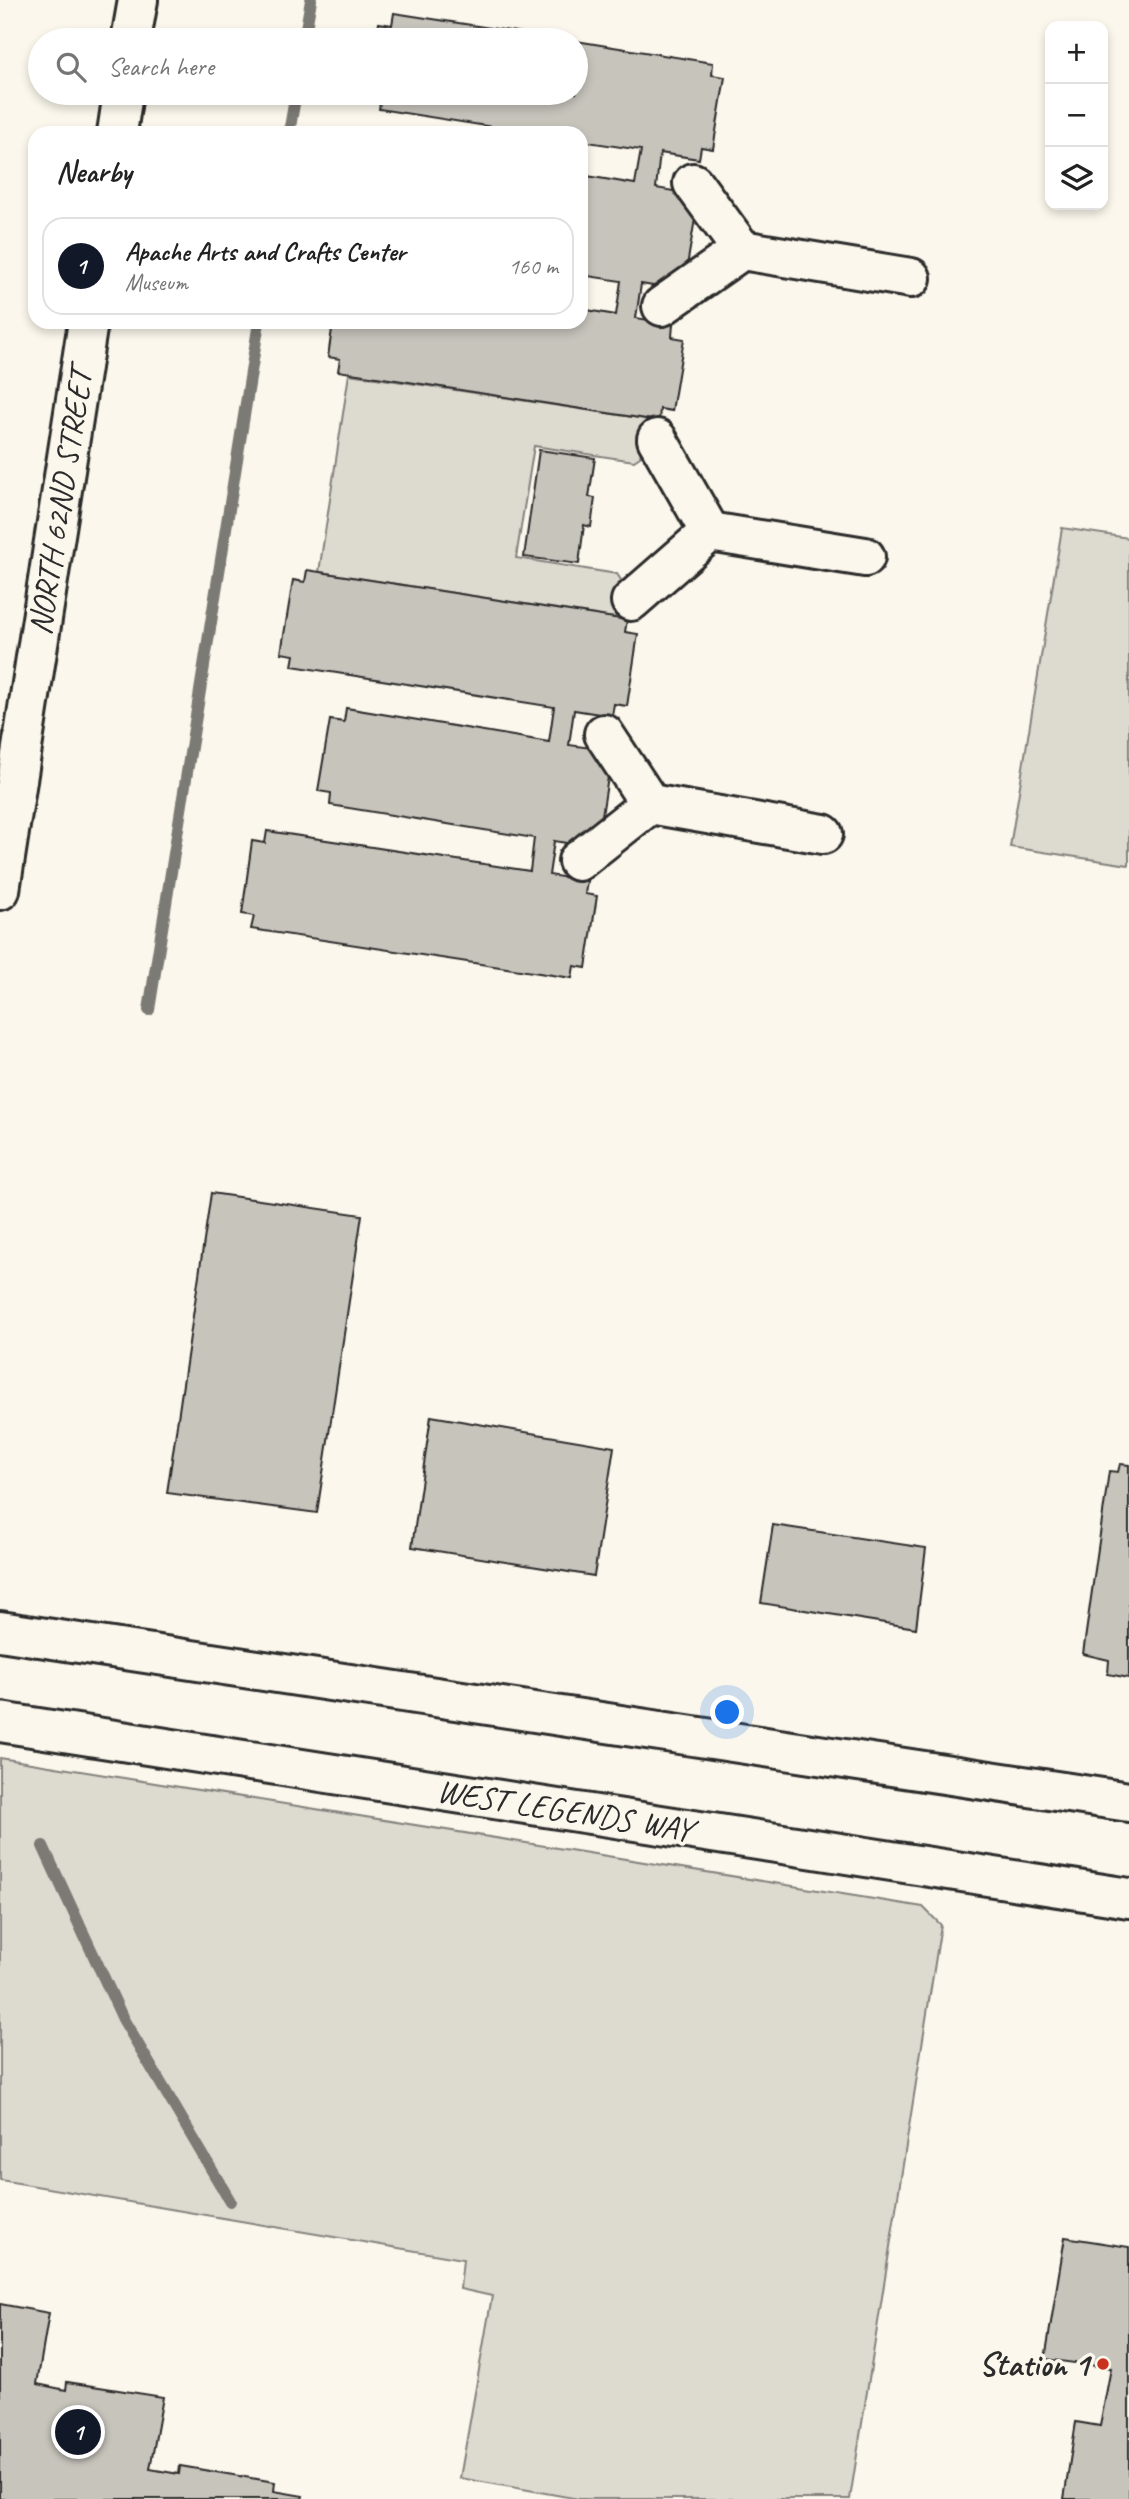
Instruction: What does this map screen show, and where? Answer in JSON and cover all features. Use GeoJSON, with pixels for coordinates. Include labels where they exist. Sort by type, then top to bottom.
{"type":"FeatureCollection","features":[{"type":"Feature","properties":{"kind":"street"},"geometry":{"type":"LineString","coordinates":[[133,28],[138,0]]}},
{"type":"Feature","properties":{"kind":"street"},"geometry":{"type":"LineString","coordinates":[[118,126],[121,105]]}},
{"type":"Feature","properties":{"kind":"street"},"geometry":{"type":"LineString","coordinates":[[693,183],[742,250]]}},
{"type":"Feature","properties":{"kind":"street"},"geometry":{"type":"LineString","coordinates":[[662,306],[742,250],[911,278]]}},
{"type":"Feature","properties":{"kind":"street","name":"NORTH 62ND STREET"},"geometry":{"type":"LineString","coordinates":[[0,890],[87,329]]}},
{"type":"Feature","properties":{"kind":"street"},"geometry":{"type":"LineString","coordinates":[[657,439],[710,532]]}},
{"type":"Feature","properties":{"kind":"street"},"geometry":{"type":"LineString","coordinates":[[631,601],[710,532],[865,556]]}},
{"type":"Feature","properties":{"kind":"street"},"geometry":{"type":"LineString","coordinates":[[604,734],[650,804],[823,834]]}},
{"type":"Feature","properties":{"kind":"street"},"geometry":{"type":"LineString","coordinates":[[578,861],[650,804]]}},
{"type":"Feature","properties":{"kind":"street"},"geometry":{"type":"LineString","coordinates":[[0,1631],[1129,1802]]}},
{"type":"Feature","properties":{"kind":"street","name":"WEST LEGENDS WAY"},"geometry":{"type":"LineString","coordinates":[[0,1723],[1129,1898]]}},
{"type":"Feature","properties":{"kind":"shaded area"},"geometry":{"type":"Polygon","coordinates":[[[349,374],[646,419],[640,457],[634,461],[534,446],[516,558],[617,574],[621,580],[615,618],[319,572],[349,374]]]}},
{"type":"Feature","properties":{"kind":"shaded area"},"geometry":{"type":"Polygon","coordinates":[[[1062,528],[1129,538],[1129,865],[1010,847],[1062,528]]]}},
{"type":"Feature","properties":{"kind":"shaded area"},"geometry":{"type":"Polygon","coordinates":[[[0,1758],[923,1907],[941,1925],[850,2499],[579,2499],[460,2478],[492,2296],[460,2289],[463,2259],[0,2180],[0,1758]]]}},
{"type":"Feature","properties":{"kind":"building"},"geometry":{"type":"Polygon","coordinates":[[[394,13],[491,28],[378,28],[379,23],[392,25],[394,13]]]}},
{"type":"Feature","properties":{"kind":"building"},"geometry":{"type":"Polygon","coordinates":[[[588,43],[713,63],[712,75],[725,77],[713,149],[701,147],[699,159],[660,153],[656,188],[685,193],[684,206],[697,207],[685,278],[670,289],[641,284],[636,318],[673,324],[672,337],[684,339],[672,411],[660,409],[659,421],[338,371],[340,359],[328,357],[332,329],[588,329],[588,310],[616,315],[621,281],[588,276],[588,176],[635,184],[641,150],[588,142],[588,126],[486,126],[379,109],[380,105],[588,105],[588,43]]]}},
{"type":"Feature","properties":{"kind":"building"},"geometry":{"type":"Polygon","coordinates":[[[539,450],[595,458],[589,497],[595,498],[591,527],[584,525],[579,564],[524,557],[539,450]]]}},
{"type":"Feature","properties":{"kind":"building"},"geometry":{"type":"Polygon","coordinates":[[[307,570],[627,620],[625,632],[638,634],[627,706],[614,704],[612,716],[574,710],[569,745],[599,749],[597,762],[610,764],[599,835],[584,846],[554,841],[549,875],[587,881],[585,894],[597,896],[586,968],[574,966],[572,978],[251,929],[254,916],[242,914],[252,841],[265,843],[267,831],[530,871],[534,838],[330,805],[331,793],[318,791],[330,720],[344,722],[346,708],[549,742],[554,707],[292,666],[294,655],[281,653],[293,580],[305,582],[307,570]]]}},
{"type":"Feature","properties":{"kind":"building"},"geometry":{"type":"Polygon","coordinates":[[[211,1193],[362,1215],[317,1513],[167,1493],[211,1193]]]}},
{"type":"Feature","properties":{"kind":"building"},"geometry":{"type":"Polygon","coordinates":[[[431,1416],[614,1447],[594,1576],[412,1547],[431,1416]]]}},
{"type":"Feature","properties":{"kind":"building"},"geometry":{"type":"Polygon","coordinates":[[[1120,1464],[1129,1465],[1129,1678],[1108,1674],[1109,1660],[1083,1654],[1109,1471],[1118,1472],[1120,1464]]]}},
{"type":"Feature","properties":{"kind":"building"},"geometry":{"type":"Polygon","coordinates":[[[773,1525],[926,1548],[916,1628],[761,1603],[773,1525]]]}},
{"type":"Feature","properties":{"kind":"building","name":"Station 1"},"geometry":{"type":"Polygon","coordinates":[[[1065,2237],[1129,2247],[1129,2499],[1064,2499],[1076,2422],[1100,2426],[1111,2368],[1045,2359],[1065,2237]]]}},
{"type":"Feature","properties":{"kind":"building"},"geometry":{"type":"Polygon","coordinates":[[[0,2304],[49,2313],[37,2384],[66,2390],[67,2382],[163,2397],[150,2469],[179,2474],[180,2466],[275,2482],[274,2491],[303,2496],[302,2499],[0,2499],[0,2304]]]}},
{"type":"Feature","properties":{"kind":"waterway"},"geometry":{"type":"LineString","coordinates":[[306,28],[311,0]]}},
{"type":"Feature","properties":{"kind":"waterway"},"geometry":{"type":"LineString","coordinates":[[290,126],[294,105]]}},
{"type":"Feature","properties":{"kind":"waterway"},"geometry":{"type":"LineString","coordinates":[[149,1010],[258,329]]}},
{"type":"Feature","properties":{"kind":"waterway"},"geometry":{"type":"LineString","coordinates":[[43,1846],[123,2019],[230,2201]]}},
{"type":"Feature","properties":{"kind":"place","name":"Station 1"},"geometry":{"type":"Point","coordinates":[1103,2364]}},
{"type":"Feature","properties":{"kind":"place","name":"Apache Arts and Crafts Center"},"geometry":{"type":"Point","coordinates":[78,2432]}}]}
